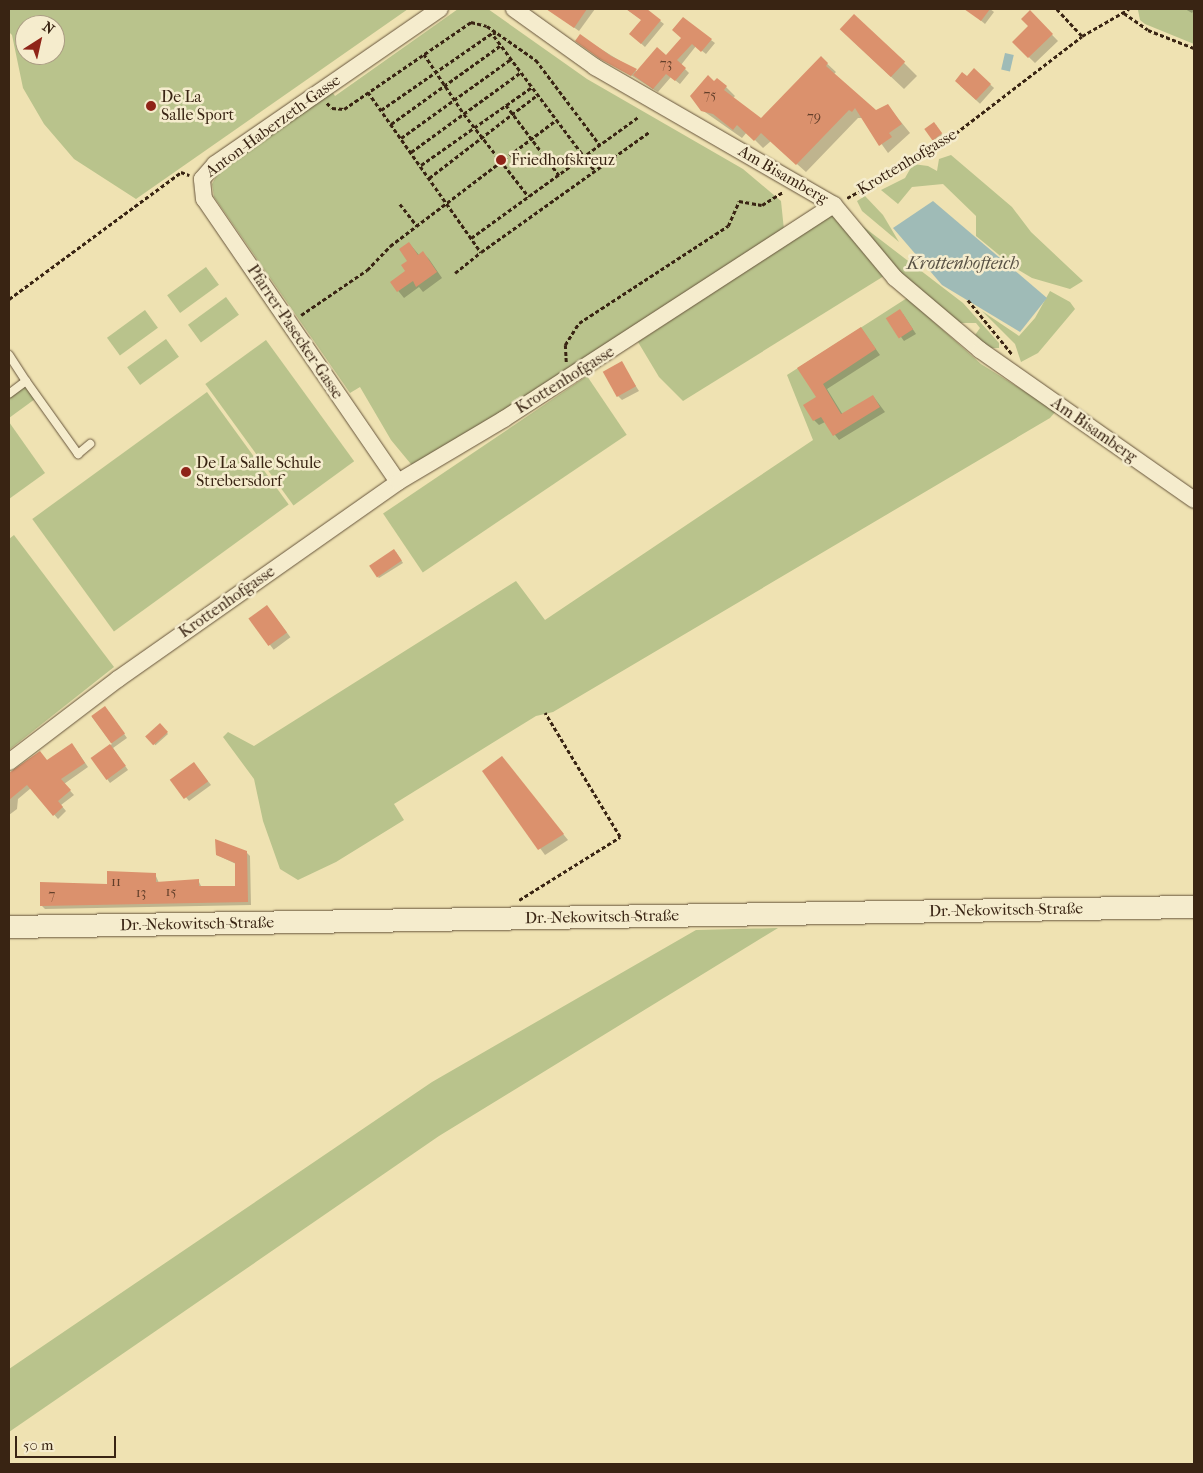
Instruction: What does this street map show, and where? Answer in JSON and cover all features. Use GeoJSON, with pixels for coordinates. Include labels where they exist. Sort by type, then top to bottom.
{"type":"FeatureCollection","features":[{"type":"Feature","properties":{"kind":"main road","name":"Dr.-Nekowitsch-Straße"},"geometry":{"type":"LineString","coordinates":[[9,927],[1194,907]]}},
{"type":"Feature","properties":{"kind":"street","name":"Anton-Haberzeth-Gasse"},"geometry":{"type":"LineString","coordinates":[[202,178],[215,164],[440,9]]}},
{"type":"Feature","properties":{"kind":"street","name":"Am Bisamberg"},"geometry":{"type":"LineString","coordinates":[[514,9],[595,67],[834,205],[896,278],[980,350],[1194,500]]}},
{"type":"Feature","properties":{"kind":"street","name":"Pfarrer-Pasecker-Gasse"},"geometry":{"type":"LineString","coordinates":[[202,178],[204,199],[398,482]]}},
{"type":"Feature","properties":{"kind":"street","name":"Krottenhofgasse"},"geometry":{"type":"LineString","coordinates":[[9,762],[134,668],[398,482],[572,375],[834,205]]}},
{"type":"Feature","properties":{"kind":"lane"},"geometry":{"type":"LineString","coordinates":[[10,359],[78,454],[90,444]]}},
{"type":"Feature","properties":{"kind":"lane"},"geometry":{"type":"LineString","coordinates":[[9,394],[26,381]]}},
{"type":"Feature","properties":{"kind":"path"},"geometry":{"type":"LineString","coordinates":[[1058,9],[1082,36]]}},
{"type":"Feature","properties":{"kind":"path","name":"Krottenhofgasse"},"geometry":{"type":"LineString","coordinates":[[834,205],[935,148],[1082,36],[1129,9]]}},
{"type":"Feature","properties":{"kind":"path"},"geometry":{"type":"LineString","coordinates":[[1124,13],[1148,30],[1194,48]]}},
{"type":"Feature","properties":{"kind":"path"},"geometry":{"type":"LineString","coordinates":[[317,94],[332,108],[344,109],[471,22],[495,31],[536,60],[600,145]]}},
{"type":"Feature","properties":{"kind":"path"},"geometry":{"type":"LineString","coordinates":[[495,31],[501,45],[595,172]]}},
{"type":"Feature","properties":{"kind":"path"},"geometry":{"type":"LineString","coordinates":[[381,110],[495,31]]}},
{"type":"Feature","properties":{"kind":"path"},"geometry":{"type":"LineString","coordinates":[[391,124],[501,45]]}},
{"type":"Feature","properties":{"kind":"path"},"geometry":{"type":"LineString","coordinates":[[424,54],[474,128],[528,197]]}},
{"type":"Feature","properties":{"kind":"path"},"geometry":{"type":"LineString","coordinates":[[401,138],[511,59]]}},
{"type":"Feature","properties":{"kind":"path"},"geometry":{"type":"LineString","coordinates":[[411,152],[521,72]]}},
{"type":"Feature","properties":{"kind":"path"},"geometry":{"type":"LineString","coordinates":[[420,166],[532,87]]}},
{"type":"Feature","properties":{"kind":"path"},"geometry":{"type":"LineString","coordinates":[[368,92],[481,252]]}},
{"type":"Feature","properties":{"kind":"path"},"geometry":{"type":"LineString","coordinates":[[429,178],[537,95]]}},
{"type":"Feature","properties":{"kind":"path"},"geometry":{"type":"LineString","coordinates":[[506,105],[533,138],[559,175]]}},
{"type":"Feature","properties":{"kind":"path"},"geometry":{"type":"LineString","coordinates":[[471,238],[638,117]]}},
{"type":"Feature","properties":{"kind":"path"},"geometry":{"type":"LineString","coordinates":[[290,323],[367,270],[390,246],[502,163],[556,120]]}},
{"type":"Feature","properties":{"kind":"path"},"geometry":{"type":"LineString","coordinates":[[455,273],[481,252],[649,132]]}},
{"type":"Feature","properties":{"kind":"path","name":"Anton-Haberzeth-Gasse"},"geometry":{"type":"LineString","coordinates":[[9,299],[181,172],[202,178]]}},
{"type":"Feature","properties":{"kind":"path"},"geometry":{"type":"LineString","coordinates":[[572,375],[564,350],[579,323],[728,226],[739,201],[762,205],[797,184]]}},
{"type":"Feature","properties":{"kind":"path"},"geometry":{"type":"LineString","coordinates":[[400,204],[417,226]]}},
{"type":"Feature","properties":{"kind":"path"},"geometry":{"type":"LineString","coordinates":[[968,300],[1014,357],[1017,376]]}},
{"type":"Feature","properties":{"kind":"path"},"geometry":{"type":"LineString","coordinates":[[512,904],[620,837],[545,713]]}},
{"type":"Feature","properties":{"kind":"green space","name":"De La Salle Sport"},"geometry":{"type":"Polygon","coordinates":[[[9,9],[408,9],[136,199],[74,159],[44,124],[23,88],[18,65],[65,65],[65,15],[15,15],[15,49],[12,35],[9,32],[9,9]]]}},
{"type":"Feature","properties":{"kind":"green space"},"geometry":{"type":"Polygon","coordinates":[[[458,9],[488,9],[587,79],[743,169],[781,201],[784,230],[415,469],[391,440],[360,387],[350,393],[214,197],[212,184],[220,169],[331,90],[335,96],[458,9]]]}},
{"type":"Feature","properties":{"kind":"green space"},"geometry":{"type":"Polygon","coordinates":[[[1194,9],[1194,44],[1145,24],[1140,20],[1138,10],[1194,9]]]}},
{"type":"Feature","properties":{"kind":"green space"},"geometry":{"type":"Polygon","coordinates":[[[951,155],[1012,207],[1031,232],[1083,281],[1070,289],[1032,278],[1015,268],[976,236],[976,216],[943,184],[912,187],[898,204],[881,190],[905,178],[913,164],[928,166],[937,171],[939,159],[951,155]]]}},
{"type":"Feature","properties":{"kind":"green space"},"geometry":{"type":"Polygon","coordinates":[[[865,196],[883,215],[899,242],[862,211],[857,201],[865,196]]]}},
{"type":"Feature","properties":{"kind":"green space"},"geometry":{"type":"Polygon","coordinates":[[[834,213],[884,276],[683,401],[659,377],[638,342],[834,213]]]}},
{"type":"Feature","properties":{"kind":"green space"},"geometry":{"type":"Polygon","coordinates":[[[856,221],[963,303],[999,343],[999,348],[987,348],[975,335],[980,328],[976,323],[958,323],[891,268],[856,221]]]}},
{"type":"Feature","properties":{"kind":"green space"},"geometry":{"type":"Polygon","coordinates":[[[206,267],[219,285],[180,313],[167,295],[206,267]]]}},
{"type":"Feature","properties":{"kind":"green space"},"geometry":{"type":"Polygon","coordinates":[[[1050,291],[1070,302],[1075,309],[1038,353],[1021,362],[1015,344],[982,311],[1019,336],[1035,318],[1050,291]]]}},
{"type":"Feature","properties":{"kind":"green space"},"geometry":{"type":"Polygon","coordinates":[[[226,297],[239,315],[201,342],[188,325],[226,297]]]}},
{"type":"Feature","properties":{"kind":"green space"},"geometry":{"type":"Polygon","coordinates":[[[907,298],[981,364],[1056,411],[1050,418],[553,712],[536,716],[394,804],[404,820],[336,862],[298,880],[280,869],[263,821],[254,779],[223,737],[228,732],[254,746],[516,581],[545,620],[813,440],[787,375],[907,298]]]}},
{"type":"Feature","properties":{"kind":"green space"},"geometry":{"type":"Polygon","coordinates":[[[145,310],[158,328],[120,355],[107,338],[145,310]]]}},
{"type":"Feature","properties":{"kind":"green space"},"geometry":{"type":"Polygon","coordinates":[[[166,339],[179,357],[140,385],[127,367],[166,339]]]}},
{"type":"Feature","properties":{"kind":"green space"},"geometry":{"type":"Polygon","coordinates":[[[266,340],[354,461],[293,505],[205,384],[266,340]]]}},
{"type":"Feature","properties":{"kind":"green space"},"geometry":{"type":"Polygon","coordinates":[[[587,376],[627,435],[423,572],[383,514],[587,376]]]}},
{"type":"Feature","properties":{"kind":"green space"},"geometry":{"type":"Polygon","coordinates":[[[24,385],[35,399],[9,418],[9,396],[24,385]]]}},
{"type":"Feature","properties":{"kind":"green space"},"geometry":{"type":"Polygon","coordinates":[[[207,392],[289,504],[114,631],[32,519],[207,392]]]}},
{"type":"Feature","properties":{"kind":"green space"},"geometry":{"type":"Polygon","coordinates":[[[9,422],[45,473],[9,499],[9,422]]]}},
{"type":"Feature","properties":{"kind":"green space"},"geometry":{"type":"Polygon","coordinates":[[[14,535],[114,667],[9,750],[9,539],[14,535]]]}},
{"type":"Feature","properties":{"kind":"green space"},"geometry":{"type":"Polygon","coordinates":[[[778,928],[439,1136],[9,1432],[9,1369],[432,1082],[696,930],[778,928]]]}},
{"type":"Feature","properties":{"kind":"water"},"geometry":{"type":"Polygon","coordinates":[[[1005,53],[1014,55],[1010,72],[1001,70],[1005,53]]]}},
{"type":"Feature","properties":{"kind":"water","name":"Krottenhofteich"},"geometry":{"type":"Polygon","coordinates":[[[933,201],[1047,298],[1020,332],[942,285],[893,228],[933,201]]]}},
{"type":"Feature","properties":{"kind":"building"},"geometry":{"type":"Polygon","coordinates":[[[546,9],[587,9],[574,28],[546,9]]]}},
{"type":"Feature","properties":{"kind":"building"},"geometry":{"type":"Polygon","coordinates":[[[626,9],[647,9],[661,20],[641,44],[629,34],[641,20],[626,9]]]}},
{"type":"Feature","properties":{"kind":"building"},"geometry":{"type":"Polygon","coordinates":[[[964,9],[990,9],[981,21],[964,9]]]}},
{"type":"Feature","properties":{"kind":"building"},"geometry":{"type":"Polygon","coordinates":[[[1030,10],[1053,34],[1028,58],[1012,42],[1028,26],[1021,19],[1030,10]]]}},
{"type":"Feature","properties":{"kind":"building"},"geometry":{"type":"Polygon","coordinates":[[[854,14],[905,62],[891,77],[840,29],[854,14]]]}},
{"type":"Feature","properties":{"kind":"building"},"geometry":{"type":"Polygon","coordinates":[[[683,17],[712,39],[701,52],[692,44],[677,60],[686,68],[675,81],[666,74],[653,89],[633,75],[657,47],[666,55],[681,38],[672,30],[683,17]]]}},
{"type":"Feature","properties":{"kind":"building"},"geometry":{"type":"Polygon","coordinates":[[[580,34],[611,56],[637,69],[631,76],[600,59],[575,41],[580,34]]]}},
{"type":"Feature","properties":{"kind":"building"},"geometry":{"type":"Polygon","coordinates":[[[821,56],[828,63],[826,66],[876,110],[888,104],[902,124],[889,133],[892,137],[879,146],[855,108],[852,112],[849,110],[796,165],[761,133],[754,141],[737,125],[733,130],[713,114],[701,111],[690,96],[708,75],[714,81],[717,78],[727,86],[724,90],[761,118],[821,56]]]}},
{"type":"Feature","properties":{"kind":"building"},"geometry":{"type":"Polygon","coordinates":[[[974,68],[991,84],[976,100],[955,81],[962,72],[967,76],[974,68]]]}},
{"type":"Feature","properties":{"kind":"building"},"geometry":{"type":"Polygon","coordinates":[[[934,122],[942,133],[933,140],[924,129],[934,122]]]}},
{"type":"Feature","properties":{"kind":"building"},"geometry":{"type":"Polygon","coordinates":[[[409,242],[418,255],[423,251],[437,272],[416,287],[413,281],[397,292],[390,282],[405,271],[401,265],[407,261],[399,249],[409,242]]]}},
{"type":"Feature","properties":{"kind":"building"},"geometry":{"type":"Polygon","coordinates":[[[900,309],[913,329],[899,338],[886,318],[900,309]]]}},
{"type":"Feature","properties":{"kind":"building"},"geometry":{"type":"Polygon","coordinates":[[[861,327],[876,349],[823,384],[841,414],[873,395],[880,407],[833,436],[821,417],[813,421],[803,405],[816,397],[797,368],[861,327]]]}},
{"type":"Feature","properties":{"kind":"building"},"geometry":{"type":"Polygon","coordinates":[[[622,361],[636,386],[617,397],[603,372],[622,361]]]}},
{"type":"Feature","properties":{"kind":"building"},"geometry":{"type":"Polygon","coordinates":[[[394,549],[402,561],[377,577],[369,566],[394,549]]]}},
{"type":"Feature","properties":{"kind":"building"},"geometry":{"type":"Polygon","coordinates":[[[267,605],[287,633],[268,646],[248,619],[267,605]]]}},
{"type":"Feature","properties":{"kind":"building"},"geometry":{"type":"Polygon","coordinates":[[[105,706],[125,734],[111,743],[91,716],[105,706]]]}},
{"type":"Feature","properties":{"kind":"building"},"geometry":{"type":"Polygon","coordinates":[[[160,723],[168,732],[153,745],[145,736],[160,723]]]}},
{"type":"Feature","properties":{"kind":"building"},"geometry":{"type":"Polygon","coordinates":[[[72,743],[85,763],[61,779],[71,790],[58,801],[63,807],[53,816],[27,785],[9,800],[9,773],[40,751],[47,760],[72,743]]]}},
{"type":"Feature","properties":{"kind":"building"},"geometry":{"type":"Polygon","coordinates":[[[110,744],[126,766],[106,780],[91,758],[110,744]]]}},
{"type":"Feature","properties":{"kind":"building"},"geometry":{"type":"Polygon","coordinates":[[[502,756],[564,834],[538,850],[482,771],[502,756]]]}},
{"type":"Feature","properties":{"kind":"building"},"geometry":{"type":"Polygon","coordinates":[[[194,762],[208,781],[184,799],[170,780],[194,762]]]}},
{"type":"Feature","properties":{"kind":"building"},"geometry":{"type":"Polygon","coordinates":[[[215,839],[247,851],[248,902],[40,906],[40,882],[107,884],[107,871],[156,873],[156,882],[199,879],[199,886],[235,886],[235,863],[216,855],[215,839]]]}},
{"type":"Feature","properties":{"kind":"place","name":"De La Salle Sport"},"geometry":{"type":"Point","coordinates":[151,106]}},
{"type":"Feature","properties":{"kind":"place","name":"Friedhofskreuz"},"geometry":{"type":"Point","coordinates":[501,160]}},
{"type":"Feature","properties":{"kind":"place","name":"De La Salle Schule Strebersdorf"},"geometry":{"type":"Point","coordinates":[186,472]}}]}
